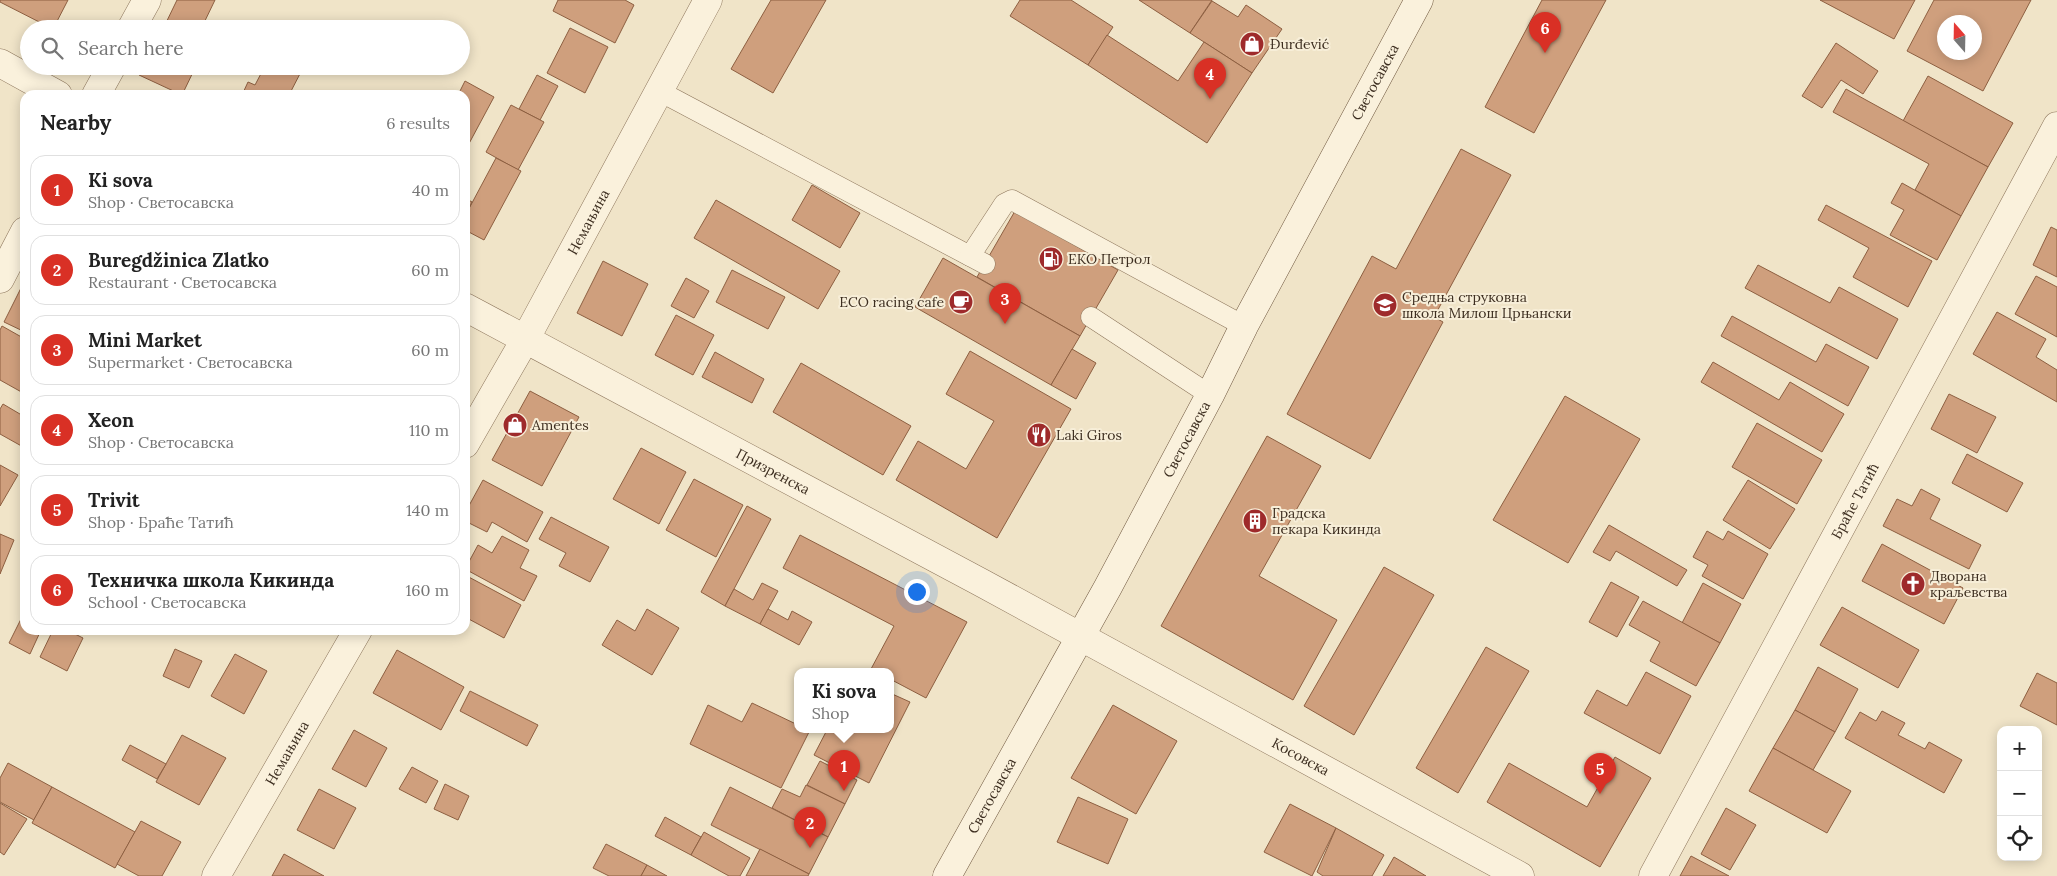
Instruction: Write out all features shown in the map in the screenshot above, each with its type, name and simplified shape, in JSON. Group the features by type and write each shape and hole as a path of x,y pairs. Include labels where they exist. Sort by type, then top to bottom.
{"street":[{"path":"137,20 147,0"},
{"name":"Немањина","path":"470,435 526,338 708,0"},
{"name":"Светосавска","path":"947,876 1080,638 1210,395 1244,326 1419,0"},
{"path":"0,63 20,74"},
{"path":"22,75 49,90"},
{"path":"99,90 107,75"},
{"name":"Браће Татић","path":"1653,876 2057,126"},
{"path":"0,279 20,241"},
{"name":"Призренска","path":"470,310 1080,638"},
{"name":"Немањина","path":"216,876 355,635"},
{"name":"Косовска","path":"1080,638 1520,876"}],"lane":[{"path":"659,92 977,260 1004,204 1012,200 1244,326"},
{"path":"1091,317 1210,395"}],"building":[{"path":"0,0 68,0 58,20 35,20 0,2"},
{"path":"177,0 215,0 205,20 167,20"},
{"path":"558,0 625,0 634,5 615,43 553,11"},
{"path":"771,0 826,0 773,93 731,69"},
{"path":"1020,0 1071,0 1113,27 1088,65 1010,16"},
{"path":"1139,0 1212,0 1190,33"},
{"path":"1542,0 1606,0 1534,133 1485,107"},
{"path":"1820,0 1915,0 1894,39"},
{"path":"1934,0 2031,0 1983,91 1907,51"},
{"path":"1212,1 1238,17 1246,5 1282,29 1252,73 1190,33"},
{"path":"570,28 608,47 585,93 547,73"},
{"path":"1107,35 1178,81 1204,42 1252,73 1207,143 1088,65"},
{"path":"1836,43 1878,71 1863,94 1841,80 1822,108 1802,96"},
{"path":"139,75 192,75 184,90 171,90"},
{"path":"260,75 299,75 292,90 244,90 248,82 255,85"},
{"path":"537,75 558,86 540,120 519,109"},
{"path":"1928,76 2013,123 1988,167 1903,121"},
{"path":"465,81 494,97 470,142 470,90 460,90"},
{"path":"1846,89 1988,167 1961,216 1915,190 1929,164 1833,112"},
{"path":"511,105 544,122 518,170 486,152"},
{"path":"1461,149 1511,175 1434,317 1443,322 1370,459 1287,414 1372,256 1396,269"},
{"path":"496,158 521,171 484,240 470,233 470,207"},
{"path":"1902,183 1961,216 1937,260 1890,235 1904,210 1891,203"},
{"path":"812,185 860,213 840,248 792,220"},
{"path":"716,200 840,271 818,309 694,238"},
{"path":"1826,205 1932,261 1908,307 1853,277 1869,248 1818,220"},
{"path":"1015,211 1118,270 1080,336 977,277"},
{"path":"2051,227 2057,230 2057,277 2033,265"},
{"path":"943,258 1080,336 1051,385 915,307"},
{"path":"603,261 648,284 622,336 577,313"},
{"path":"1758,265 1830,303 1839,287 1898,319 1877,359 1745,288"},
{"path":"732,270 785,297 768,329 716,302"},
{"path":"2036,276 2057,287 2057,337 2015,314"},
{"path":"686,278 709,291 694,318 671,306"},
{"path":"20,290 20,330 4,322"},
{"path":"1997,312 2046,339 2036,357 2057,370 2057,402 1973,354"},
{"path":"676,315 714,335 693,375 655,355"},
{"path":"1732,316 1816,362 1826,344 1869,367 1848,406 1721,336"},
{"path":"2,326 20,336 20,391 0,380 0,330"},
{"path":"1072,349 1096,363 1076,399 1051,385"},
{"path":"970,351 1071,409 997,538 896,480 918,441 966,469 994,421 946,394"},
{"path":"715,352 764,379 752,403 702,377"},
{"path":"1713,362 1779,400 1790,382 1844,414 1822,452 1701,382"},
{"path":"801,363 911,426 883,475 773,412"},
{"path":"530,391 579,417 542,486 492,460"},
{"path":"1949,394 1996,417 1977,453 1931,429"},
{"path":"1565,396 1640,439 1568,563 1493,520"},
{"path":"3,404 20,414 20,445 0,434 0,409"},
{"path":"1757,423 1822,460 1797,504 1732,467"},
{"name":"Градска пекара Кикинда","path":"1267,436 1321,466 1259,576 1337,620 1293,700 1161,626"},
{"path":"641,448 686,472 659,524 613,499"},
{"path":"1967,454 2023,483 2007,512 1952,483"},
{"path":"0,465 18,475 0,506"},
{"path":"694,479 743,505 716,557 666,530"},
{"path":"483,480 543,512 527,542 492,522 487,532 470,524 470,504"},
{"path":"1748,480 1795,509 1770,549 1723,520"},
{"path":"1921,489 1940,499 1930,519 1981,545 1969,569 1883,526 1897,499 1912,506"},
{"path":"747,506 771,519 725,606 701,592"},
{"path":"551,517 609,547 590,582 559,566 566,553 539,539"},
{"path":"1609,525 1687,570 1677,586 1616,551 1610,561 1593,552"},
{"path":"1707,531 1723,540 1728,531 1768,554 1743,599 1702,576 1708,565 1693,557"},
{"path":"0,534 14,540 0,574"},
{"path":"800,535 967,622 926,698 894,681 894,668 872,668 894,626 783,568"},
{"path":"502,536 529,550 520,568 537,576 524,601 470,572 470,560 478,545 492,553"},
{"name":"Дворана краљевства","path":"1882,544 1963,588 1944,624 1862,581"},
{"path":"1384,567 1434,595 1354,735 1304,706"},
{"path":"470,578 521,605 504,638 470,620"},
{"path":"1611,582 1639,597 1617,637 1589,622"},
{"path":"762,583 778,591 760,624 725,606 734,589 753,600"},
{"path":"1703,583 1741,604 1720,643 1682,623"},
{"path":"1643,601 1720,643 1696,686 1650,661 1660,642 1629,625"},
{"path":"1842,607 1919,650 1898,688 1820,645"},
{"path":"647,609 679,628 652,675 602,645 617,620 635,631"},
{"path":"768,609 788,620 792,611 812,622 799,645 760,624"},
{"path":"20,621 20,635 39,635 30,654 9,643"},
{"path":"51,635 77,635 83,638 67,671 40,657"},
{"path":"1486,647 1529,671 1458,793 1416,768"},
{"path":"175,649 202,661 189,688 163,676"},
{"path":"397,650 464,687 441,730 373,693"},
{"path":"235,654 267,671 244,714 211,696"},
{"path":"1818,667 1858,689 1835,732 1795,710"},
{"path":"1646,672 1691,696 1660,754 1584,713 1597,690 1627,706"},
{"path":"2037,673 2057,683 2057,725 2020,706"},
{"path":"470,691 538,725 527,746 460,711"},
{"path":"894,695 910,702 869,783 814,755 825,733 894,733"},
{"path":"752,703 794,723 794,733 808,733 781,788 690,744 708,705 742,722"},
{"path":"1113,705 1177,741 1136,814 1071,778"},
{"path":"1795,710 1835,732 1813,770 1773,748"},
{"path":"1882,711 1905,723 1898,735 1925,749 1929,742 1962,760 1944,793 1845,738 1860,712 1876,721"},
{"path":"354,730 387,748 366,787 332,769"},
{"path":"182,735 226,758 199,805 156,782"},
{"path":"130,745 166,764 157,779 122,760"},
{"path":"1773,748 1851,791 1827,833 1749,791"},
{"path":"1615,757 1651,778 1600,867 1487,802 1509,763 1587,807"},
{"path":"820,761 857,780 845,804 807,785"},
{"path":"8,763 52,787 34,820 0,802 0,778"},
{"path":"412,767 438,781 426,803 399,789"},
{"path":"445,784 469,796 458,820 434,809"},
{"path":"806,785 845,804 828,837 772,808 782,789 800,797"},
{"path":"52,787 135,832 115,868 32,823"},
{"path":"730,787 828,837 809,874 711,825"},
{"path":"319,789 356,808 334,849 297,830"},
{"path":"1078,797 1128,819 1108,864 1057,842"},
{"path":"0,803 27,819 4,855 0,852"},
{"path":"1290,804 1336,828 1312,876 1264,852"},
{"path":"1726,808 1756,825 1730,870 1701,854"},
{"path":"665,817 701,837 691,855 655,836"},
{"path":"141,821 181,842 162,876 139,876 117,864"},
{"path":"1336,828 1384,855 1372,876 1323,876 1317,872"},
{"path":"704,832 750,858 740,876 729,876 691,855"},
{"path":"606,844 647,865 641,876 609,876 593,868"},
{"path":"760,849 809,874 808,876 746,876"},
{"path":"284,854 324,876 272,876"},
{"path":"1691,856 1729,876 1680,876"},
{"path":"1394,857 1426,876 1383,876"},
{"path":"647,865 667,876 641,876"}],"place":[{"name":"Đurđević","path":"1252,44"},
{"name":"Техничка школа Кикинда","path":"1545,53"},
{"name":"Xeon","path":"1210,99"},
{"name":"ЕКО Петрол","path":"1051,259"},
{"name":"ECO racing cafe","path":"961,302"},
{"name":"Средња струковна школа Милош Црњански","path":"1385,305"},
{"name":"Mini Market","path":"1005,324"},
{"name":"Amentes","path":"515,425"},
{"name":"Laki Giros","path":"1039,435"},
{"name":"Градска пекара Кикинда","path":"1255,521"},
{"name":"Дворана краљевства","path":"1913,584"},
{"name":"Ki sova","path":"844,791"},
{"name":"Trivit","path":"1600,794"},
{"name":"Buregdžinica Zlatko","path":"810,848"}]}
